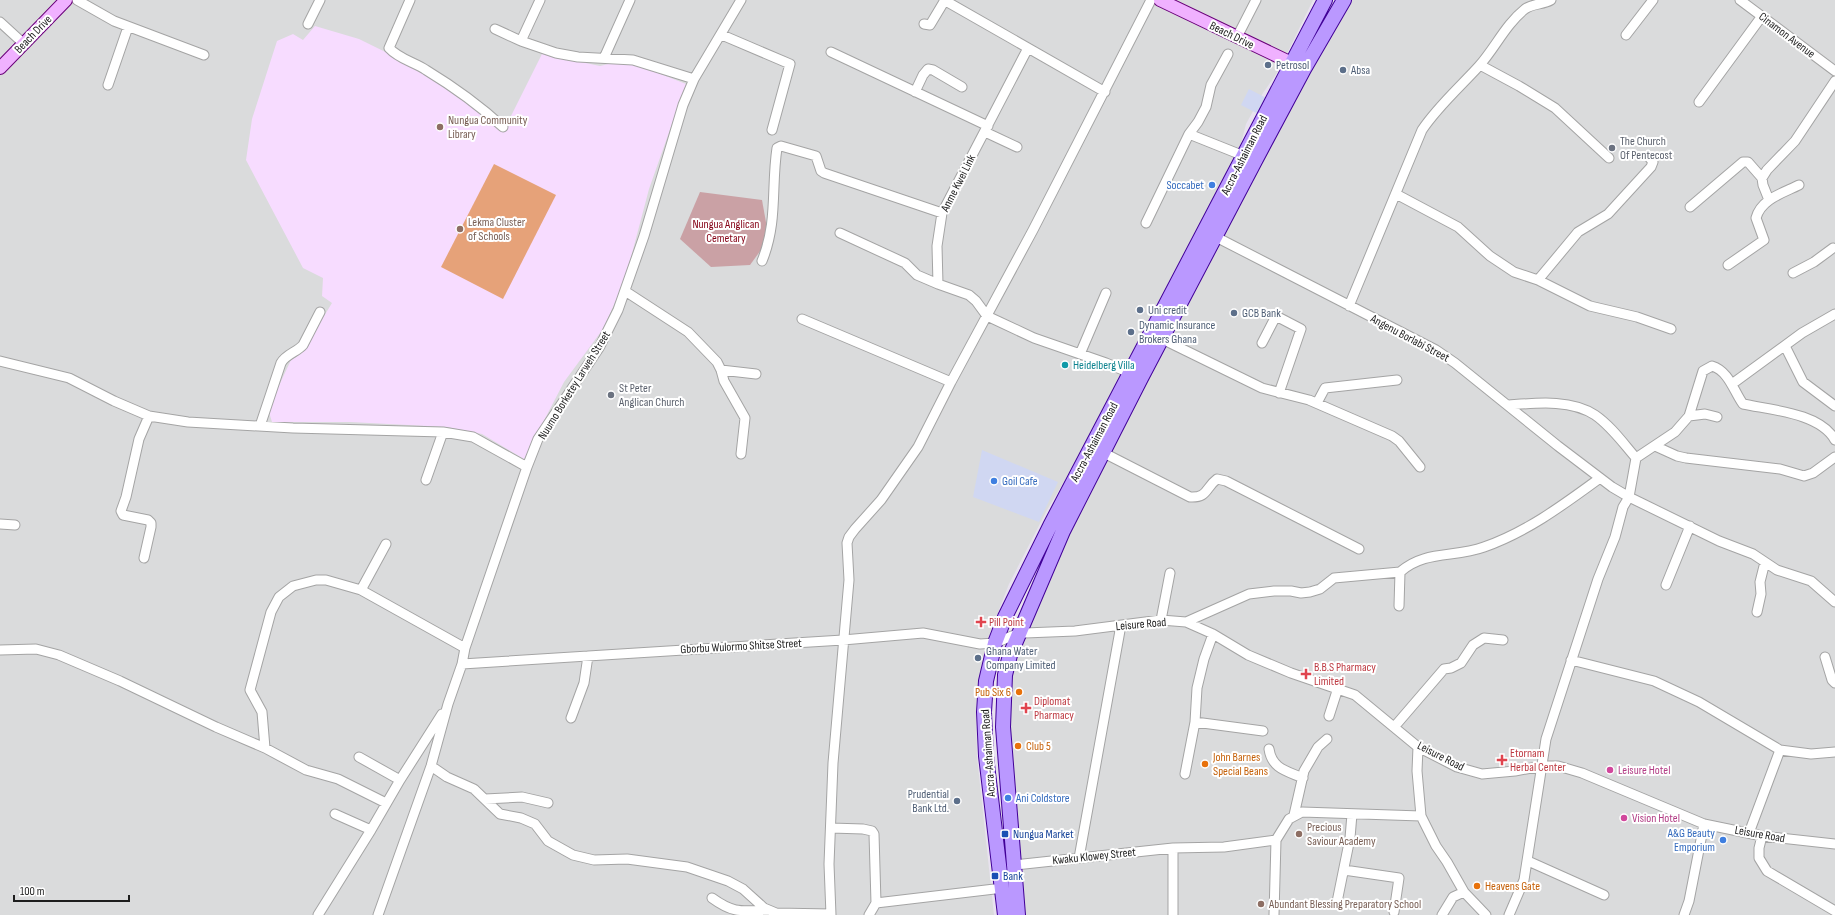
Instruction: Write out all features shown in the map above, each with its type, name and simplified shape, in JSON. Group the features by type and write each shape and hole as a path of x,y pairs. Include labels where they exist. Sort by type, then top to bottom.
{"main road":[{"name":"Accra-Ashaiman Road","path":"1005,915 1003,888 986,756 984,712 986,681 995,643 1005,617 1050,526 1325,0"},
{"name":"Accra-Ashaiman Road","path":"1018,915 1003,726 1005,675 1017,634 1063,531 1162,339 1304,69 1344,0"}],"street":[{"name":"Beach Drive","path":"0,68 66,0"},
{"path":"77,0 114,21 204,55"},
{"path":"308,24 320,0"},
{"path":"410,0 389,48 393,53 426,70 469,98 503,127"},
{"path":"521,41 540,0"},
{"path":"604,58 630,0"},
{"name":"Nuumo Borketey Larweh Street","path":"448,704 462,664 465,648 527,467 544,429 599,348 618,310 646,230 683,105 694,79 722,35 741,0"},
{"path":"924,24 930,24 934,21 944,0 1105,92"},
{"path":"431,766 447,777 474,789 500,814 521,818 535,824 548,841 573,855 594,860 627,859 686,867 728,881 743,889 768,910 776,913 831,914 829,864 833,763 849,580 847,543 849,537 900,475 918,447 1105,92 1151,0"},
{"name":"Beach Drive","path":"1160,0 1304,69"},
{"path":"1236,37 1256,0"},
{"path":"1349,306 1422,130 1434,112 1480,65 1505,30 1525,9 1529,6 1551,0"},
{"path":"1626,35 1653,0"},
{"name":"Cinamon Avenue","path":"1740,0 1835,71"},
{"path":"1699,102 1762,16"},
{"path":"0,22 24,44"},
{"path":"108,85 128,27"},
{"path":"495,29 521,41 556,53 578,57 632,60 694,79"},
{"path":"722,35 790,64 772,130"},
{"name":"Anme Kwei Link","path":"938,284 937,246 942,213 1028,48"},
{"path":"831,52 915,92 1017,147"},
{"path":"1146,224 1189,134 1198,122 1206,106 1211,85 1228,54"},
{"path":"1480,65 1555,108 1609,158"},
{"path":"915,92 923,75 928,69 933,70 962,87"},
{"path":"1762,178 1767,170 1795,141 1835,81"},
{"path":"1189,134 1244,156"},
{"path":"762,261 768,247 773,220 775,165 777,148 781,146 816,156 821,171 824,173 942,213"},
{"path":"1538,280 1578,232 1608,214 1651,167 1653,162 1649,157"},
{"path":"1690,207 1743,162 1748,162 1762,178 1769,200"},
{"path":"1728,264 1764,240 1756,218 1762,207 1769,200 1799,185"},
{"path":"1396,194 1458,227 1490,256 1514,272 1538,280 1590,306 1637,317 1671,329"},
{"path":"840,233 904,263 917,276 969,294 987,316 1034,338 1130,373"},
{"name":"Angenu Borlabi Street","path":"1216,237 1436,350 1509,405 1600,478 1629,497 1718,541 1753,554 1777,570 1811,581 1835,602"},
{"path":"1793,273 1814,262 1834,248"},
{"path":"625,291 688,332 717,362 722,370 724,381 745,418 741,454"},
{"path":"1080,354 1106,293"},
{"path":"260,426 281,363 287,356 300,349 320,312"},
{"path":"1732,384 1802,333 1835,314"},
{"path":"1262,343 1276,316 1302,329 1279,393"},
{"path":"802,319 951,382"},
{"path":"1162,339 1262,388 1279,393 1290,394 1317,403 1392,436 1399,441 1420,468"},
{"path":"1785,346 1803,382 1835,406"},
{"path":"0,361 69,378 114,401 150,416 188,422 260,426 443,432 473,437 527,467"},
{"path":"1509,915 1524,880 1528,862 1546,739 1598,579 1615,537 1623,507 1629,497 1636,458 1675,432 1689,416 1703,371 1712,366 1718,368 1732,384 1744,404 1796,415 1832,431 1835,440"},
{"path":"722,370 756,374"},
{"path":"1317,403 1325,388 1397,380"},
{"path":"1509,405 1531,403 1577,406 1594,415 1608,426 1636,458"},
{"path":"1689,416 1705,414 1717,417"},
{"path":"144,558 151,523 148,520 123,515 121,511 126,497 139,439 150,416"},
{"path":"426,480 443,432"},
{"path":"1655,446 1677,456 1686,458 1780,469 1804,476 1813,473 1835,457"},
{"path":"1104,453 1190,497 1200,497 1205,494 1211,483 1217,479 1226,481 1359,549"},
{"path":"1186,622 1249,594 1274,591 1291,591 1301,593 1310,592 1320,589 1334,578 1400,572 1410,563 1430,557 1483,548 1520,531 1554,511 1600,478"},
{"path":"0,524 16,525"},
{"path":"1666,585 1690,526"},
{"path":"361,590 386,544"},
{"path":"1757,612 1761,594 1760,582 1765,562"},
{"path":"1399,606 1400,572"},
{"path":"1161,620 1170,573"},
{"path":"265,748 262,712 250,690 271,612 279,597 293,586 316,580 326,580 361,590 465,648"},
{"name":"Leisure Road","path":"1017,634 1075,631 1161,620 1186,622 1214,634 1248,655 1291,673 1356,695 1395,726 1418,747 1457,767 1482,774 1515,771 1543,766 1558,766 1582,773 1704,824 1762,836 1835,844"},
{"path":"1079,858 1121,625"},
{"name":"Gborbu Wulormo Shitse Street","path":"462,664 843,640 923,633 980,644 995,643 1017,634"},
{"path":"1185,774 1195,722 1196,688 1204,659 1214,634"},
{"path":"1395,726 1444,669 1451,668 1461,663 1473,645 1484,638 1502,640"},
{"path":"0,650 36,649 60,655 106,674 265,748 306,770 344,781 386,803"},
{"path":"570,718 584,683 588,656"},
{"path":"1825,657 1832,680 1835,683"},
{"path":"1571,660 1654,681 1699,702 1780,750 1811,754 1835,752"},
{"path":"1329,716 1338,688"},
{"path":"378,915 431,766 448,704"},
{"path":"318,915 448,704"},
{"path":"1195,722 1263,731"},
{"path":"1294,816 1304,771 1308,763 1327,739"},
{"path":"1418,747 1417,771 1421,816 1436,846 1464,892 1486,915"},
{"path":"1269,749 1274,763 1281,768 1303,778"},
{"path":"1749,833 1780,750"},
{"path":"359,757 400,780"},
{"path":"485,799 522,797 548,803"},
{"path":"1274,915 1276,840 1289,820 1294,816 1302,812 1421,816"},
{"path":"335,814 371,830"},
{"path":"1337,902 1350,838 1352,814"},
{"path":"1684,915 1689,901 1704,824"},
{"path":"831,828 872,830 874,834 876,903 868,915"},
{"path":"1762,836 1759,848 1759,858 1767,870 1835,911"},
{"name":"Kwaku Klowey Street","path":"1014,865 1173,848 1224,847 1276,840"},
{"path":"1173,848 1173,915"},
{"path":"1528,862 1604,895"},
{"path":"1344,870 1399,878 1394,912"},
{"path":"876,903 1003,888"},
{"path":"1442,915 1453,897 1464,892"},
{"path":"712,898 722,906 740,912 768,910"}],"shaded area":[{"path":"0,0 1313,0 1279,70 1263,93 1246,124 1239,151 1091,436 1047,510 1009,584 991,630 983,658 976,707 977,757 994,915 0,915"},
{"path":"1346,0 1835,0 1835,915 1018,915 1001,698 1037,585"},
{"name":"Lekma Cluster of Schools","path":"315,26 359,39 428,73 490,115 508,122 542,54 600,66 625,60 686,84 649,189 625,280 603,329 564,382 524,459 482,434 447,427 350,422 272,422 268,409 291,360 301,354 332,303 322,296 323,278 303,268 246,160 252,119 277,41 293,34 303,40"},
{"path":"1249,89 1270,100 1262,116 1241,105"},
{"path":"494,164 556,195 503,299 441,267"},
{"path":"982,450 1058,482 1039,522 973,497"}],"green space":[{"name":"Nungua Anglican Cemetary","path":"700,192 762,200 769,239 750,265 711,267 680,239"}],"place":[{"name":"Petrosol","path":"1268,65"},
{"name":"Absa","path":"1343,70"},
{"name":"Nungua Community Library","path":"440,127"},
{"name":"The Church Of Pentecost","path":"1612,148"},
{"name":"Soccabet","path":"1212,185"},
{"name":"Lekma Cluster of Schools","path":"460,229"},
{"name":"Uni credit","path":"1140,310"},
{"name":"GCB Bank","path":"1234,313"},
{"name":"Dynamic Insurance Brokers Ghana","path":"1131,332"},
{"name":"Heidelberg Villa","path":"1065,365"},
{"name":"St Peter Anglican Church","path":"611,395"},
{"name":"Goil Cafe","path":"994,481"},
{"name":"Pill Point","path":"981,622"},
{"name":"Ghana Water Company Limited","path":"978,658"},
{"name":"B.B.S Pharmacy Limited","path":"1306,674"},
{"name":"Pub Six 6","path":"1019,692"},
{"name":"Diplomat Pharmacy","path":"1026,708"},
{"name":"Club 5","path":"1018,746"},
{"name":"Etornam Herbal Center","path":"1502,760"},
{"name":"John Barnes Special Beans","path":"1205,764"},
{"name":"Leisure Hotel","path":"1610,770"},
{"name":"Ani Coldstore","path":"1008,798"},
{"name":"Prudential Bank Ltd.","path":"957,801"},
{"name":"Vision Hotel","path":"1624,818"},
{"name":"Nungua Market","path":"1005,834"},
{"name":"Precious Saviour Academy","path":"1299,834"},
{"name":"A&G Beauty Emporium","path":"1723,840"},
{"name":"Bank","path":"995,876"},
{"name":"Heavens Gate","path":"1477,886"},
{"name":"Abundant Blessing Preparatory School","path":"1261,904"}]}
